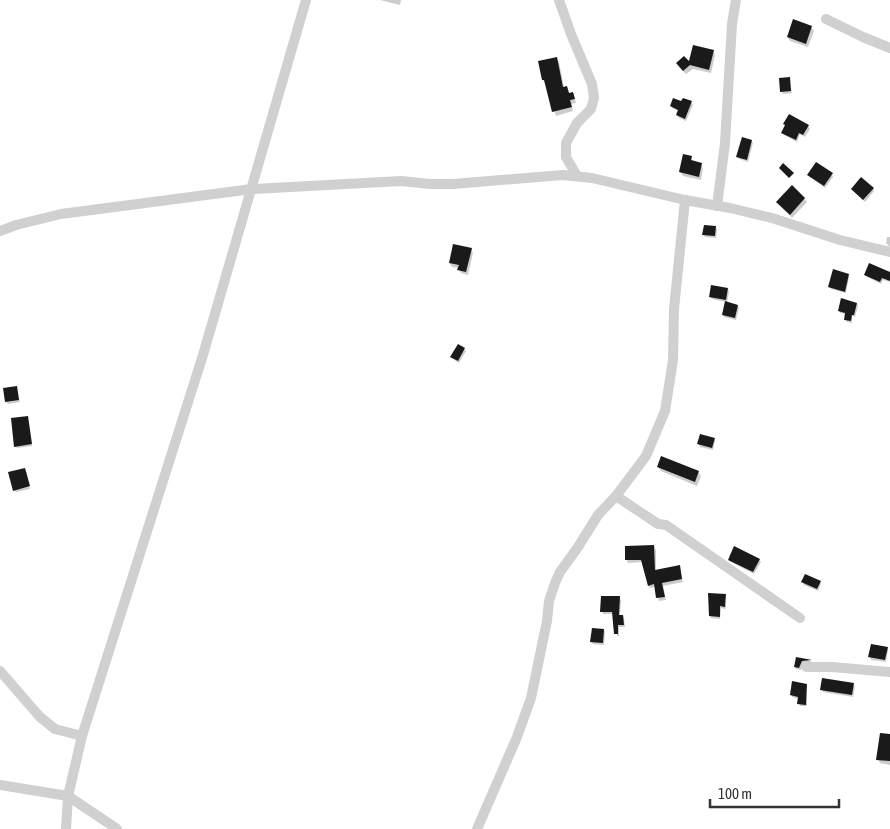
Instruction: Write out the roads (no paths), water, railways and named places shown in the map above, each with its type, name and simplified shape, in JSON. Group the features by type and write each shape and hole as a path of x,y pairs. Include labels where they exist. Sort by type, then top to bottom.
{"street":[{"path":"66,829 68,796 82,736 203,355 306,0"},
{"path":"559,0 592,84 594,98 591,109 577,123 566,143 566,157 576,176"},
{"path":"716,206 726,143 732,24 736,0"},
{"path":"826,19 890,48"},
{"path":"0,231 16,224 61,214 252,189 401,181 453,184 563,175 576,176 772,218 840,240 890,252"},
{"path":"477,829 518,737 531,698 547,621 549,601 555,583 560,572 598,515 616,496 646,456 665,411 673,360 674,309 685,200"},
{"path":"616,496 658,524 666,525 800,618"},
{"path":"806,667 832,667 890,672"},
{"path":"0,671 40,717 56,728 82,736"},
{"path":"0,785 68,796 117,829"}]}
